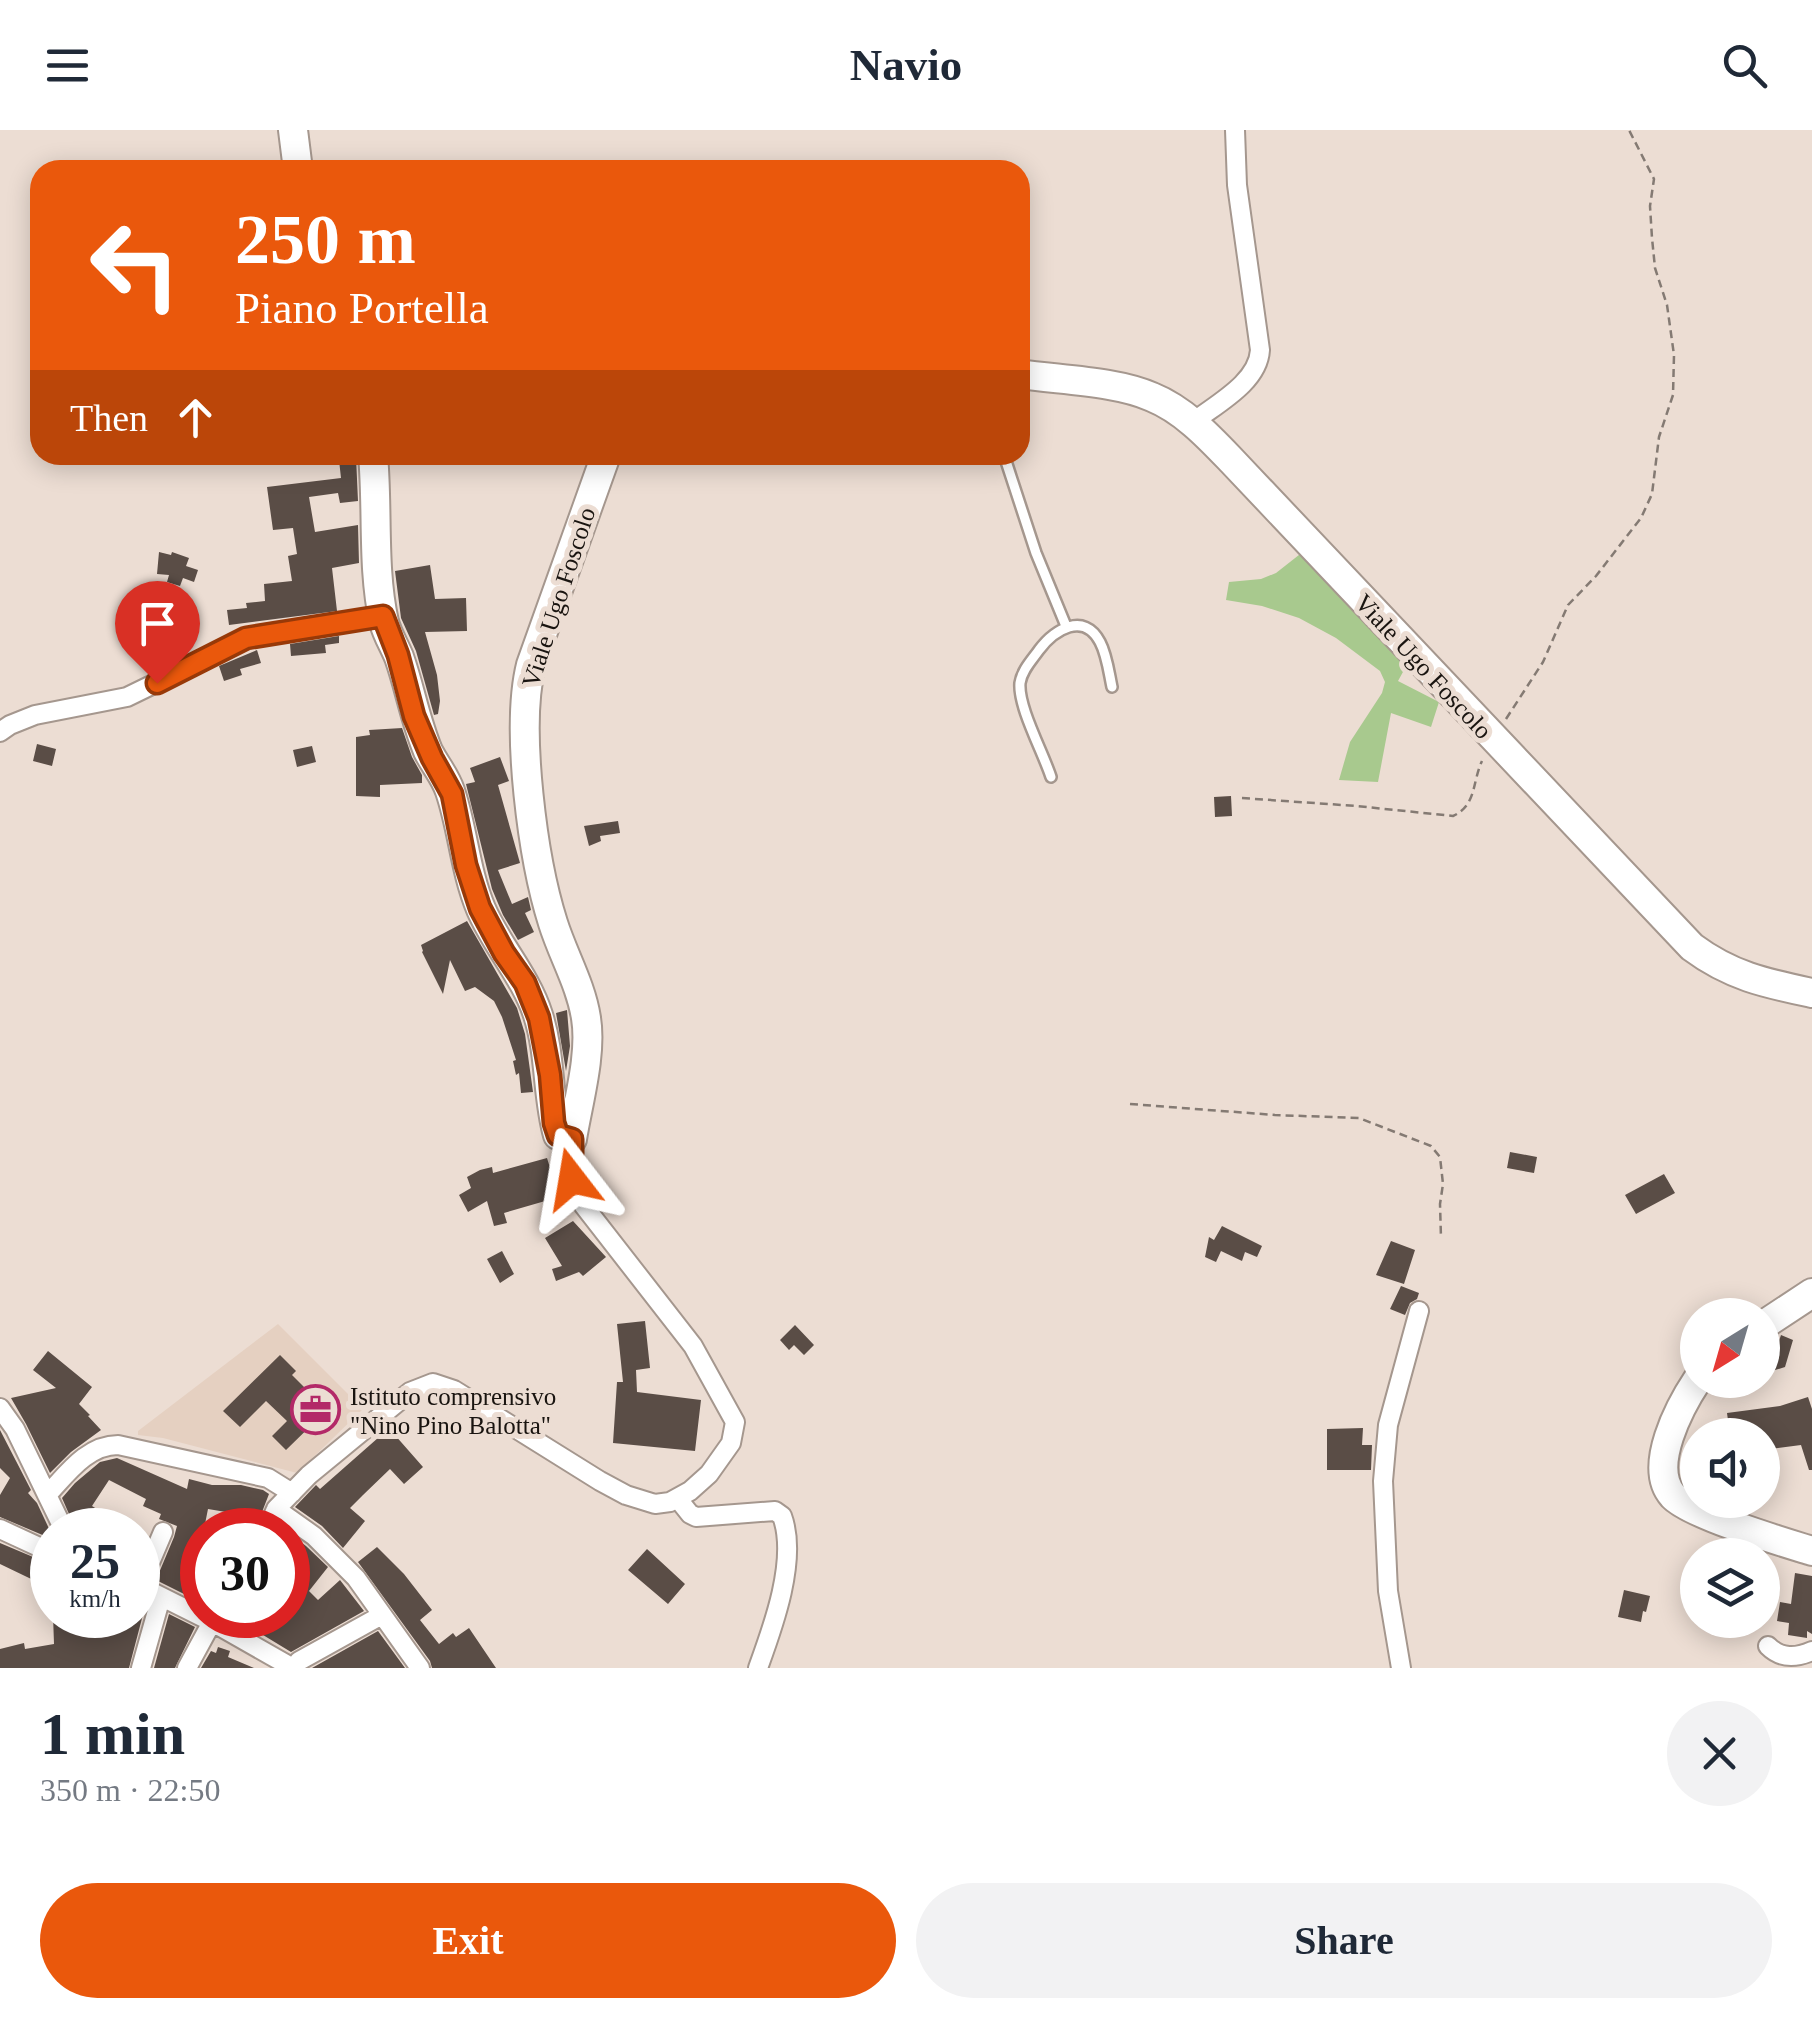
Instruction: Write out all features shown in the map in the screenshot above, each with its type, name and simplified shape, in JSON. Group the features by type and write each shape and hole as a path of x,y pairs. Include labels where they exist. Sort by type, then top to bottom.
{"street":[{"path":"293,130 297,160"},
{"path":"1192,423 1246,381 1259,361 1237,185 1236,130"},
{"name":"Viale Ugo Foscolo","path":"1030,376 1140,392 1164,402 1192,423 1692,947 1741,976 1812,992"},
{"path":"374,465 383,616 414,716 452,794 466,865 480,908 525,983 539,1018 558,1135 572,1139"},
{"name":"Viale Ugo Foscolo","path":"602,465 531,665 525,728 530,802 540,871 554,926 587,1022 572,1139 572,1179 584,1206 693,1346 734,1422 731,1443 724,1454 709,1474 678,1499"},
{"path":"0,732 36,715 127,698 246,638 383,616"},
{"path":"1780,1314 1812,1293"},
{"path":"1400,1668 1388,1591 1383,1481 1388,1425 1419,1311"},
{"path":"278,1508 309,1475 410,1392 433,1383 454,1390 626,1495 654,1504 678,1499 696,1516 775,1511 782,1516 786,1534 784,1581 758,1668"},
{"path":"1685,1398 1664,1456 1666,1485 1673,1495 1695,1511 1812,1551"},
{"path":"0,1408 15,1429 53,1508"},
{"path":"47,1495 76,1464 105,1445 268,1478 292,1494"},
{"path":"0,1528 30,1543"},
{"path":"160,1536 162,1532"},
{"path":"310,1533 356,1578 420,1668"},
{"path":"160,1596 180,1604"},
{"path":"246,1638 294,1668 299,1661 382,1615"},
{"path":"141,1668 149,1638"},
{"path":"187,1668 203,1638"},
{"path":"1768,1646 1782,1656 1812,1651"}],"lane":[{"path":"1007,465 1066,626"},
{"path":"1051,778 1023,708 1020,683 1024,670 1050,636 1066,626 1086,628 1101,643 1112,687"}],"path":[{"path":"1242,798 1454,816 1464,811 1471,802 1487,750 1543,662 1568,605 1641,518 1652,494 1659,437 1673,395 1674,355 1652,238 1650,206 1654,179 1629,130"},
{"path":"1130,1104 1359,1118 1431,1146 1440,1157 1443,1184 1440,1238"}],"shaded area":[{"path":"278,1324 363,1409 297,1473 138,1435 138,1431"}],"green space":[{"path":"1304,551 1409,661 1398,681 1439,702 1431,727 1391,713 1378,782 1339,780 1350,742 1382,693 1385,682 1380,671 1336,638 1299,618 1226,600 1229,582 1261,579 1276,573"}],"building":[{"path":"340,465 356,465 358,501 340,503 338,493 309,497 315,532 358,525 359,563 332,568 337,611 229,625 227,610 265,601 264,584 292,581 288,556 297,554 293,528 273,530 267,487 341,478"},
{"path":"159,552 189,558 186,566 198,570 194,582 183,578 180,586 167,582 169,575 157,574"},
{"path":"430,565 435,599 466,598 467,631 425,632 440,701 438,714 434,715 416,651 401,618 395,571"},
{"path":"186,606 196,609 186,650 173,648 176,639 170,638 173,626 179,627"},
{"path":"339,636 339,643 325,645 326,653 291,656 290,644"},
{"path":"257,650 261,663 240,669 242,675 224,681 219,666"},
{"path":"402,728 422,783 380,785 380,797 356,796 356,737 370,735 369,730"},
{"path":"37,744 56,749 52,766 33,761"},
{"path":"312,746 316,762 297,767 293,750"},
{"path":"500,757 509,781 498,785 520,863 498,870 512,904 528,897 531,910 525,913 534,932 518,940 492,889 466,784 475,782 470,768"},
{"path":"1231,796 1232,816 1215,817 1214,797"},
{"path":"618,821 620,833 600,836 601,841 589,846 584,826"},
{"path":"467,921 517,1008 533,1092 521,1093 513,1061 516,1060 494,1001 475,987 465,991 450,960 443,994 422,952 421,945"},
{"path":"567,1010 570,1046 566,1071 556,1013"},
{"path":"1510,1152 1537,1157 1534,1173 1507,1168"},
{"path":"547,1158 559,1197 504,1213 507,1223 494,1226 487,1201 468,1212 459,1195 471,1188 467,1177 492,1167 493,1173"},
{"path":"1664,1174 1675,1193 1636,1214 1625,1195"},
{"path":"573,1221 606,1257 583,1276 579,1272 556,1281 552,1269 562,1266 545,1238"},
{"path":"1222,1226 1262,1246 1257,1257 1245,1252 1242,1261 1221,1251 1216,1262 1205,1257 1209,1237 1214,1240"},
{"path":"1391,1241 1415,1250 1404,1284 1376,1275"},
{"path":"502,1251 514,1274 500,1283 487,1259"},
{"path":"1401,1286 1419,1293 1405,1315 1390,1309"},
{"path":"645,1321 650,1368 636,1370 637,1392 701,1400 695,1451 613,1443 617,1382 623,1382 617,1324"},
{"path":"795,1325 814,1345 804,1355 794,1345 789,1350 780,1340"},
{"path":"1781,1335 1793,1340 1785,1367 1780,1369"},
{"path":"48,1351 92,1387 79,1404 101,1430 50,1473 11,1398 56,1388 33,1370"},
{"path":"280,1355 296,1371 292,1375 330,1407 286,1450 272,1436 287,1421 266,1401 240,1427 223,1411"},
{"path":"1808,1397 1812,1409 1812,1470 1801,1445 1780,1448 1780,1418 1728,1418 1727,1413 1780,1406"},
{"path":"1363,1428 1362,1445 1372,1445 1371,1470 1327,1470 1327,1429"},
{"path":"0,1430 31,1490 28,1493 39,1508 30,1508 30,1530 0,1517 0,1495 10,1478 0,1468"},
{"path":"387,1430 423,1467 404,1484 390,1469 350,1508 365,1521 343,1548 310,1518 310,1508 295,1507 316,1485 320,1489"},
{"path":"117,1458 187,1489 189,1479 212,1485 241,1485 269,1494 264,1508 180,1508 180,1592 160,1582 160,1570 177,1526 160,1519 160,1508 143,1506 146,1499 109,1480 92,1506 95,1508 66,1508 62,1498 100,1462"},
{"path":"0,1543 30,1556 30,1578 0,1564"},
{"path":"377,1547 432,1610 420,1620 439,1644 453,1633 456,1637 469,1628 496,1668 432,1668 358,1562"},
{"path":"647,1549 685,1584 668,1604 628,1570"},
{"path":"310,1550 328,1567 310,1590"},
{"path":"1795,1573 1812,1576 1812,1634 1807,1631 1807,1638 1788,1635 1789,1623 1780,1622 1780,1602 1791,1604"},
{"path":"340,1580 364,1611 291,1652 268,1638 310,1638 310,1592 318,1600"},
{"path":"1624,1590 1650,1596 1641,1622 1618,1617"},
{"path":"169,1614 180,1620 180,1638 190,1638 175,1668 154,1668"},
{"path":"378,1631 405,1668 312,1668"},
{"path":"54,1638 137,1638 129,1668 0,1668 0,1649 24,1643 25,1649 54,1644"},
{"path":"218,1647 230,1651 228,1657 254,1668 201,1668"}],"place":[{"name":"Istituto comprensivo \"Nino Pino Balotta\"","path":"315,1410"}],"route":[{"path":"157,683 246,638 383,616 408,685 414,716 452,794 466,865 480,908 525,983 539,1018 554,1123 558,1135 572,1139 572,1179"}]}
